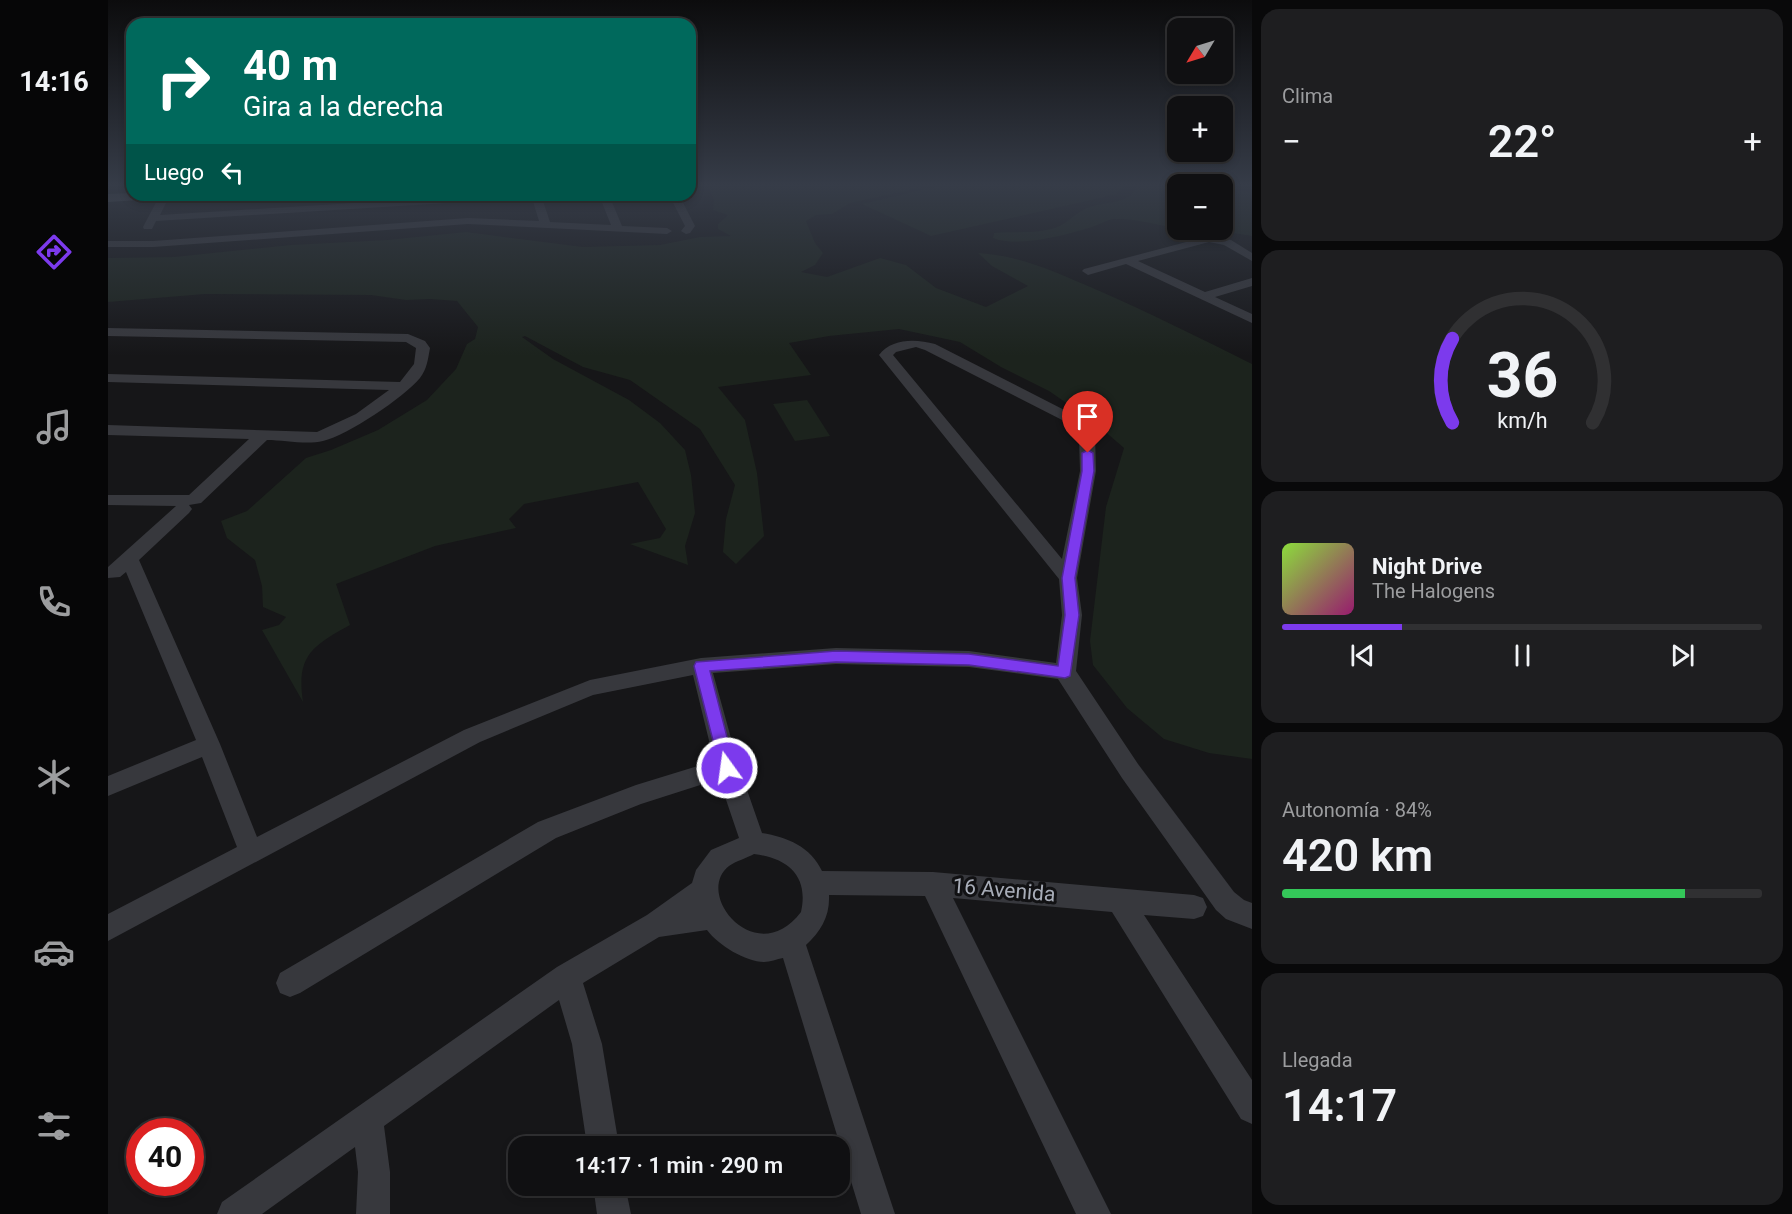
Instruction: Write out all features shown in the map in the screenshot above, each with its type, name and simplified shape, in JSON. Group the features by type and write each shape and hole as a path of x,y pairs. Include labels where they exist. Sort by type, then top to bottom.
{"street":[{"path":"108,244 156,243"},
{"path":"1088,271 1196,243"},
{"path":"1228,243 1252,258"},
{"path":"1128,261 1252,319"},
{"path":"1203,297 1252,282"},
{"path":"108,332 408,338 420,344 423,355 415,375 404,386 361,417 320,437 108,430"},
{"path":"1068,578 886,355 891,349 916,343 930,347 1073,420 1087,435 1088,471 1068,578 1072,615 1065,672 1130,771 1224,901 1243,913"},
{"path":"108,378 404,386"},
{"path":"108,500 192,501 198,498 262,436"},
{"path":"111,573 133,566 183,509"},
{"path":"133,566 209,744 251,852"},
{"path":"108,928 462,741 590,688 701,666 847,657 969,659 1065,672"},
{"path":"701,666 727,768 753,843"},
{"path":"108,786 209,744"},
{"path":"290,983 547,830 658,786 727,768"},
{"path":"753,843 772,845 791,853 805,866 814,883 817,900 814,916 805,930 791,941 774,947 756,947 738,941 723,931 712,917 706,903 705,889 709,872 720,857 735,847 753,843"},
{"name":"16 Avenida","path":"814,883 933,884 1194,907"},
{"path":"933,884 1094,1214"},
{"path":"234,1214 567,977 656,924 705,889"},
{"path":"1119,899 1252,1108"},
{"path":"656,924 712,917"},
{"path":"791,941 878,1214"},
{"path":"567,977 587,1044 601,1136"},
{"path":"367,1119 374,1172 373,1214"},
{"path":"611,1196 614,1214"}],"shaded area":[{"path":"336,243 549,243 583,247 672,243 815,243 823,253 815,265 801,272 827,277 880,258 906,265 936,288 986,307 1028,286 992,266 978,253 1010,258 1038,266 1095,289 1252,364 1252,759 1209,753 1164,739 1127,708 1093,665 1090,641 1106,507 1124,448 1094,422 1049,391 1001,367 960,342 899,329 829,336 789,343 811,375 718,387 745,420 757,473 764,536 736,564 723,552 726,519 735,485 700,429 630,380 583,367 525,336 522,337 553,359 629,400 660,423 685,450 691,475 695,513 685,546 688,565 630,544 660,538 666,529 638,482 524,504 509,519 516,528 435,546 336,584 350,625 326,639 310,654 302,674 303,702 262,630 279,625 286,617 263,607 262,586 255,560 227,538 221,521 247,511 306,458 378,430 427,400 456,369 467,344 475,339 478,327 457,301 406,300 371,295 205,294 108,302 108,258 174,257"},
{"path":"807,400 830,436 795,441 773,404"}],"route":[{"path":"727,768 701,666 836,656 969,659 1065,672 1072,615 1068,578 1088,471 1088,453"}]}
